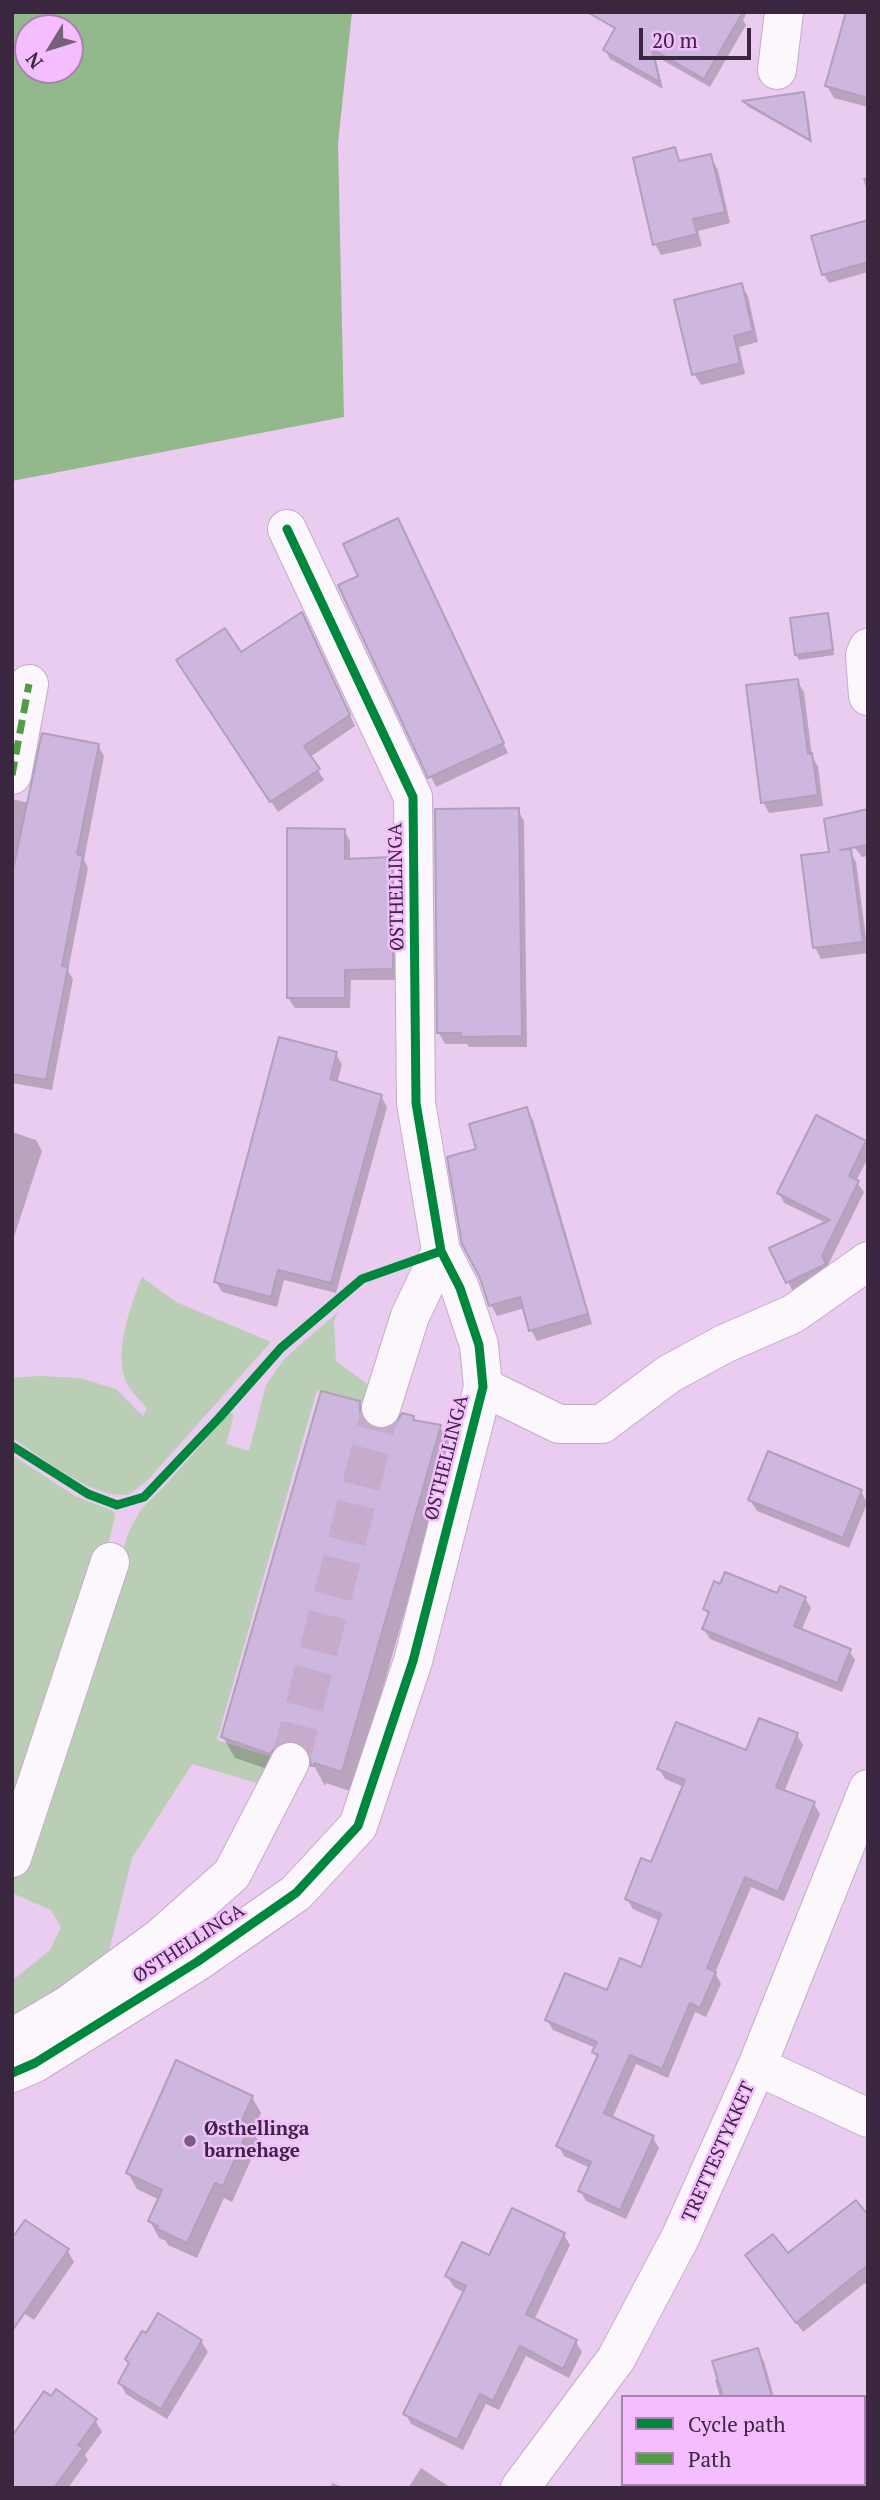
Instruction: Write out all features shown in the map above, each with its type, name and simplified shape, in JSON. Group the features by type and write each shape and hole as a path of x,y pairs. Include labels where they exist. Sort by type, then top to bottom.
{"street":[{"path":"777,70 784,12"},
{"name":"ØSTHELLINGA","path":"12,2073 35,2063 186,1969 296,1893 358,1826 413,1661 483,1387 480,1345 460,1288 441,1251 416,1103 413,797 287,529"},
{"path":"868,648 865,655 868,696"},
{"path":"12,775 29,684"},
{"path":"381,1408 410,1316 441,1251"},
{"path":"483,1387 559,1424 602,1424 669,1374 724,1344 793,1314 868,1261"},
{"path":"12,1858 110,1562"},
{"name":"ØSTHELLINGA","path":"12,2038 68,2005 162,1937 232,1874 290,1762"},
{"name":"TRETTESTYKKET","path":"520,2488 617,2359 681,2236 857,1847 868,1789"},
{"path":"757,2066 866,2111"}],"green space":[{"path":"12,12 352,12 338,143 344,417 12,481"},
{"path":"142,1277 176,1302 271,1342 146,1482 128,1494 114,1494 84,1484 12,1438 12,1378 80,1378 116,1389 143,1416 147,1408 129,1387 122,1362 124,1332"},
{"path":"338,1312 334,1322 336,1361 374,1389 366,1403 317,1390 217,1740 275,1758 264,1785 192,1764 132,1858 108,1955 12,2019 12,1981 50,1950 61,1927 51,1910 12,1893 12,1455 75,1496 113,1511 115,1516 105,1559 118,1565 129,1531 142,1508 229,1413 233,1413 233,1419 226,1444 249,1451 266,1385 285,1358"}],"building":[{"path":"587,12 743,12 704,79 652,49 660,82 603,50 615,28"},
{"path":"846,12 868,12 868,98 825,86"},
{"path":"804,92 810,140 742,101"},
{"path":"675,147 679,161 711,154 725,212 693,219 697,234 653,245 633,158"},
{"path":"868,220 868,262 822,275 811,236"},
{"path":"742,283 753,331 734,336 740,363 692,375 674,300"},
{"path":"398,518 504,743 428,778 338,585 358,576 343,544"},
{"path":"302,612 350,715 304,746 320,769 270,802 176,660 225,628 241,652"},
{"path":"828,613 833,650 795,655 790,618"},
{"path":"798,679 808,754 812,753 818,795 761,803 746,685"},
{"path":"42,733 99,744 77,854 83,856 62,966 68,967 46,1080 12,1074 12,874"},
{"path":"519,808 522,1036 461,1037 461,1033 437,1033 435,809"},
{"path":"868,809 868,845 840,850 851,849 863,942 813,948 801,855 829,852 824,819"},
{"path":"287,828 345,829 345,859 392,857 393,969 345,970 345,998 287,998"},
{"path":"279,1037 337,1052 330,1079 382,1095 331,1283 278,1270 271,1297 214,1282"},
{"path":"527,1107 588,1314 529,1331 520,1297 489,1306 480,1278 462,1244 447,1157 476,1149 469,1124"},
{"path":"816,1115 866,1141 849,1176 859,1181 822,1256 826,1264 786,1283 769,1248 830,1220 777,1193"},
{"path":"321,1391 360,1401 360,1413 365,1423 375,1429 395,1425 402,1413 414,1416 413,1420 441,1425 342,1772 314,1763 314,1766 311,1766 309,1751 299,1742 290,1740 279,1743 270,1754 221,1737"},
{"path":"768,1451 862,1490 843,1538 748,1500"},
{"path":"725,1572 777,1593 780,1586 806,1597 794,1626 851,1649 837,1683 702,1629 709,1612 703,1609 714,1581 720,1584"},
{"path":"759,1718 798,1733 776,1787 815,1802 778,1892 745,1877 707,1968 716,1972 700,2008 690,2003 662,2069 630,2055 604,2113 654,2136 620,2210 578,2191 591,2162 556,2146 598,2055 592,2052 597,2042 545,2020 565,1973 607,1990 620,1958 641,1967 661,1914 625,1899 641,1858 651,1862 685,1780 657,1769 676,1722 746,1750"},
{"path":"176,2060 253,2096 242,2120 251,2124 223,2186 215,2183 187,2243 157,2229 158,2226 148,2221 162,2190 126,2173"},
{"path":"856,2200 868,2215 868,2265 796,2323 745,2255 773,2234 788,2253"},
{"path":"512,2208 565,2233 526,2314 577,2340 563,2369 520,2346 493,2401 480,2394 457,2440 403,2414 466,2286 445,2276 462,2242 489,2255"},
{"path":"25,2220 69,2249 12,2331 12,2238"},
{"path":"158,2313 202,2340 161,2409 118,2383 129,2363 125,2359 142,2331 146,2333"},
{"path":"758,2348 771,2395 722,2395 712,2361"},
{"path":"56,2389 97,2419 78,2445 83,2448 54,2488 12,2488 12,2436 44,2391 51,2396"}],"tunnel":[{"path":"290,1762 381,1408"}],"marked path":[{"path":"12,775 29,684"}],"cycle path":[{"path":"12,2073 35,2063 197,1962 296,1893 358,1826 413,1661 483,1387 479,1345 460,1288 441,1251 416,1103 413,797 287,529"},
{"path":"12,1446 88,1494 117,1505 144,1497 281,1348 362,1279 441,1251"}],"place":[{"name":"Østhellinga barnehage","path":"190,2141"}]}
